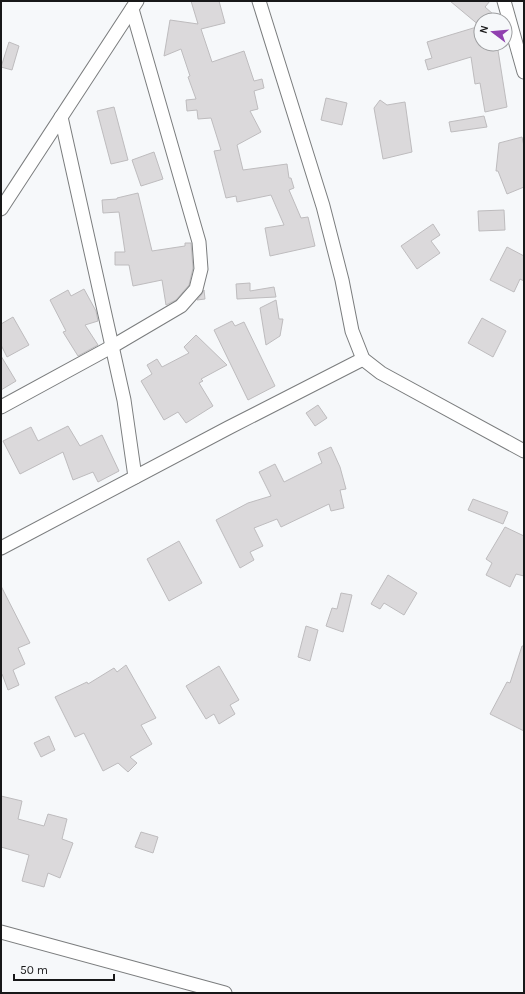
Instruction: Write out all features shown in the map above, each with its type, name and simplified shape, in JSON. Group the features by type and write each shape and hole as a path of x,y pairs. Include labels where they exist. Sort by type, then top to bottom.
{"street":[{"path":"259,1 323,206 342,280 352,331 363,359 381,373 524,450"},
{"path":"504,1 524,72"},
{"path":"1,209 134,5"},
{"path":"1,407 113,346 181,306 196,289 201,269 199,242 134,5"},
{"path":"61,117 90,253 113,346 124,400 135,477"},
{"path":"1,548 363,359"},
{"path":"1,932 225,993"}],"building":[{"path":"191,1 219,1 225,23 201,29 212,62 244,51 254,81 262,79 264,88 254,91 258,109 250,111 261,132 237,145 243,170 287,164 289,178 291,178 294,188 289,190 301,218 308,217 315,246 270,256 265,228 284,225 271,195 237,202 236,196 226,198 214,151 221,150 211,118 198,119 197,110 187,111 186,100 196,99 188,77 190,76 181,49 164,56 170,20 198,24"},
{"path":"450,1 490,1 485,7 491,12 473,12 473,20"},
{"path":"473,28 473,52 498,52 507,107 485,112 480,83 475,84 471,57 428,70 425,60 432,58 427,42"},
{"path":"9,42 19,46 12,70 1,67"},
{"path":"326,98 347,103 342,125 321,120"},
{"path":"380,100 387,105 405,102 412,152 383,159 374,108"},
{"path":"114,107 128,160 111,164 97,111"},
{"path":"484,116 487,127 451,132 449,122"},
{"path":"522,137 524,146 524,187 507,194 498,171 496,171 499,143"},
{"path":"154,152 163,179 141,186 132,160"},
{"path":"138,193 152,251 185,246 185,243 191,243 193,268 189,285 176,300 166,305 162,280 133,286 129,265 115,265 115,252 125,252 119,212 103,213 102,200 117,199"},
{"path":"504,210 505,230 479,231 478,211"},
{"path":"433,224 440,235 431,241 440,253 417,269 401,246"},
{"path":"507,247 524,256 524,281 520,279 514,292 490,280"},
{"path":"250,283 250,291 274,287 276,297 237,299 236,284"},
{"path":"84,289 96,311 98,321 85,325 98,345 78,356 63,332 66,331 50,300 68,290 71,296"},
{"path":"204,290 205,299 197,300 202,294"},
{"path":"276,300 279,319 283,319 280,336 266,345 260,308"},
{"path":"13,317 29,345 7,357 1,345 1,324"},
{"path":"482,318 506,331 493,357 468,343"},
{"path":"232,321 235,326 244,322 275,386 248,400 214,330"},
{"path":"196,335 227,365 201,379 203,381 199,383 213,406 186,423 178,412 164,420 141,381 152,374 147,365 157,359 162,367 189,353 184,347"},
{"path":"1,356 16,381 1,390"},
{"path":"318,405 327,418 315,426 306,413"},
{"path":"68,426 80,446 102,435 119,471 98,482 93,472 73,480 63,452 20,474 3,441 31,427 38,441"},
{"path":"331,447 340,467 346,489 340,490 344,508 331,511 329,504 281,527 277,519 254,528 263,546 250,552 254,560 240,568 216,520 248,503 271,496 259,472 275,464 284,482 322,463 318,453"},
{"path":"473,499 508,512 503,524 468,510"},
{"path":"505,527 524,536 524,576 516,574 510,587 486,575 492,563 486,559"},
{"path":"179,541 202,583 169,601 147,559"},
{"path":"388,575 417,593 404,615 384,603 380,609 371,604"},
{"path":"1,586 30,643 18,648 25,664 13,670 19,685 8,690 2,674 1,675"},
{"path":"341,593 352,595 343,632 326,626 332,608 337,609"},
{"path":"306,626 318,630 310,661 298,657"},
{"path":"522,646 524,646 524,731 490,714 507,682 510,683"},
{"path":"126,665 156,718 141,725 152,744 130,757 137,763 128,772 118,763 103,771 84,733 75,737 55,697 87,682 88,684 114,668 117,672"},
{"path":"219,666 239,700 230,705 235,714 219,724 214,714 206,719 186,686"},
{"path":"49,736 55,750 41,757 34,743"},
{"path":"1,796 22,801 18,819 44,826 48,814 67,819 62,839 73,843 60,878 48,873 44,887 22,881 29,855 1,847"},
{"path":"141,832 158,837 153,853 135,847"}]}
